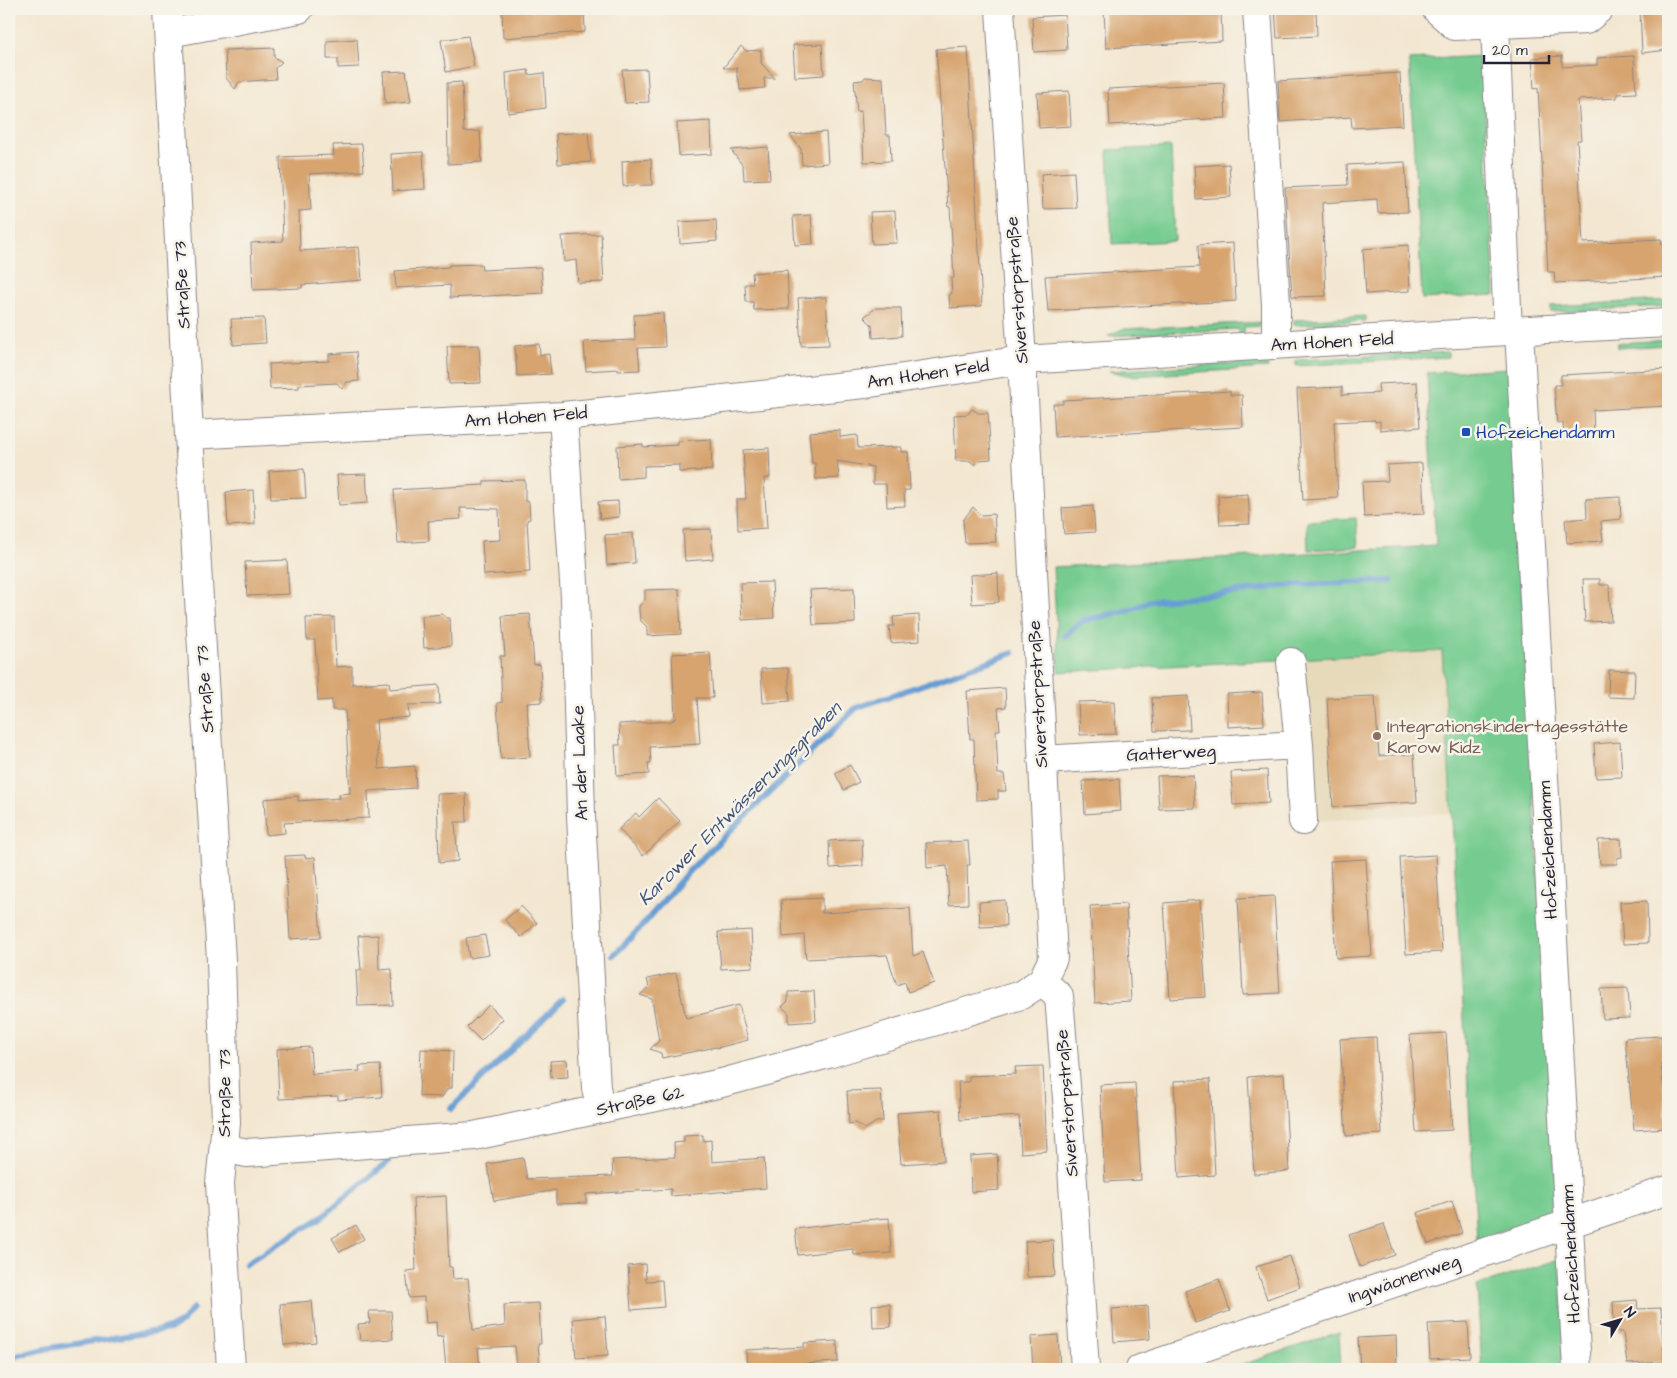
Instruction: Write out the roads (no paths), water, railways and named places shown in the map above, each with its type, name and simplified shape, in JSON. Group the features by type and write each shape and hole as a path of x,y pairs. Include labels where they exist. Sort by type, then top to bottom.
{"street":[{"path":"168,21 299,9"},
{"name":"Siverstorpstraße","path":"1000,9 1022,360 1053,958 1042,981 1059,996 1070,1127 1085,1369"},
{"path":"1257,9 1276,304 1276,345"},
{"path":"1436,9 1455,26 1586,20 1598,9"},
{"name":"Straße 73","path":"168,21 189,435 221,960 226,1123 220,1183 231,1369"},
{"name":"Hofzeichendamm","path":"1495,24 1577,1369"},
{"name":"Am Hohen Feld","path":"189,435 563,416 864,384 1022,360 1668,323"},
{"name":"An der Laake","path":"563,416 575,597 582,826 596,1088 601,1109"},
{"path":"1291,662 1299,745 1303,822"},
{"name":"Gatterweg","path":"1042,760 1299,745"},
{"name":"Straße 62","path":"224,1148 247,1153 474,1136 722,1083 828,1054 1021,995 1042,981"},
{"name":"Ingwäonenweg","path":"1140,1369 1668,1190"}],"waterway":[{"name":"Karower Entwässerungsgraben","path":"1065,636 1082,621 1130,610 1150,601 1281,586 1391,581"},
{"name":"Karower Entwässerungsgraben","path":"614,955 643,925 687,873 856,708 1013,653"},
{"name":"Karower Entwässerungsgraben","path":"451,1109 563,999"},
{"name":"Karower Entwässerungsgraben","path":"246,1264 319,1219 388,1162"},
{"name":"Karower Entwässerungsgraben","path":"9,1360 19,1355 50,1348 169,1329 182,1322 193,1308"}],"place":[{"name":"Hofzeichendamm","path":"1466,432"},
{"name":"Integrationskindertagesstätte Karow Kidz","path":"1377,736"}]}
